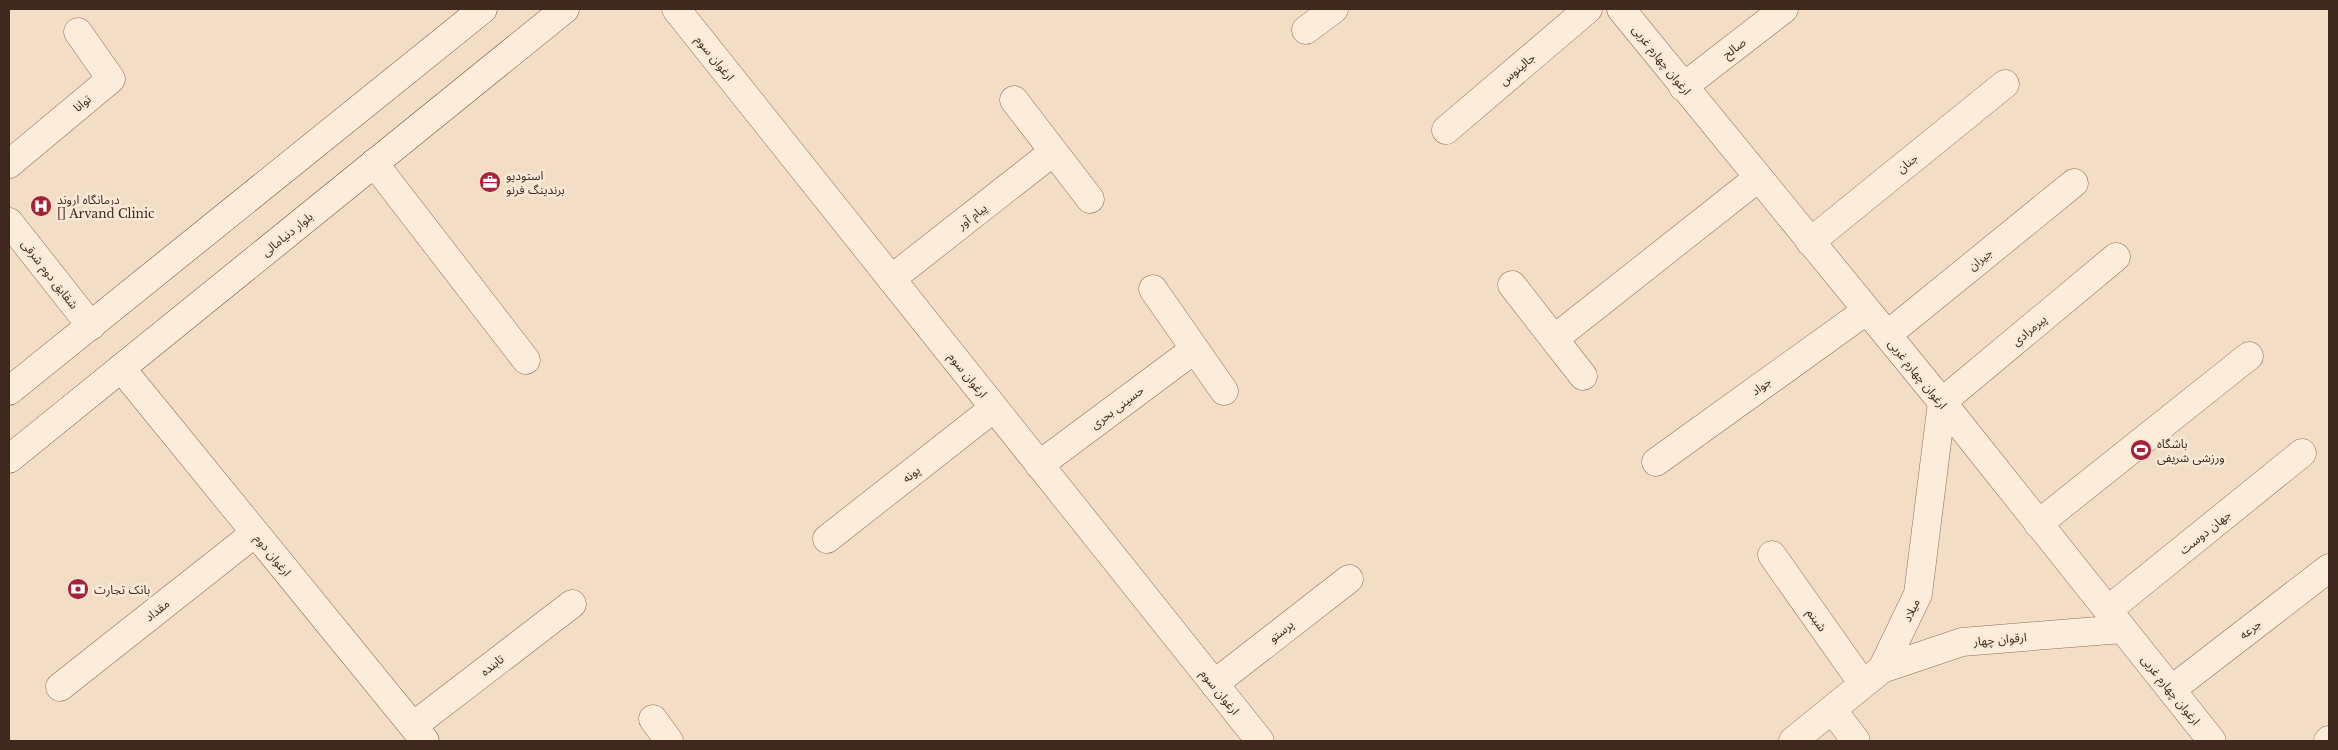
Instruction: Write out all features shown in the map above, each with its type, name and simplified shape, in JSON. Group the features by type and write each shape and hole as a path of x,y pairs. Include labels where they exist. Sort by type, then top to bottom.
{"street":[{"path":"9,391 483,9"},
{"name":"بلوار دنیامالی","path":"9,459 565,9"},
{"name":"ارغوان سوم","path":"676,9 1260,741"},
{"path":"1306,30 1334,9"},
{"name":"جالینوس","path":"1446,130 1588,9"},
{"name":"ارغوان چهارم غربی","path":"1620,9 1942,402 2212,741"},
{"name":"صالح","path":"1683,87 1784,9"},
{"name":"توانا","path":"9,164 111,79 78,32"},
{"name":"جنان","path":"1810,242 2005,84"},
{"path":"1014,100 1090,199"},
{"name":"پیام آور","path":"891,279 1053,152"},
{"path":"374,164 526,360"},
{"path":"1554,339 1758,178"},
{"name":"جیران","path":"1887,335 2074,183"},
{"name":"شقایق دوم شرقی","path":"9,222 91,326"},
{"name":"پیرمرادی","path":"1942,402 2116,257"},
{"path":"1512,285 1583,376"},
{"path":"1153,289 1224,391"},
{"name":"جواد","path":"1656,462 1866,310"},
{"name":"حسینی بحری","path":"1039,465 1195,349"},
{"path":"2038,524 2249,356"},
{"name":"ارغوان دوم","path":"121,368 419,734"},
{"name":"میلاد","path":"1793,741 1872,677 1918,594 1942,402"},
{"name":"پونه","path":"828,539 994,408"},
{"name":"جهان دوست","path":"2115,619 2302,453"},
{"name":"مقداد","path":"60,687 255,532"},
{"name":"شبنم","path":"1772,555 1872,677"},
{"name":"جرعه","path":"2171,690 2329,568"},
{"name":"پرستو","path":"1214,684 1349,579"},
{"name":"تابنده","path":"419,734 572,604"},
{"name":"ارقوان چهار","path":"1872,677 1962,642 2115,619"},
{"path":"1832,709 1856,741"},
{"path":"653,720 669,741"}],"place":[{"name":"استودیو برندینگ فرنو","path":"490,182"},
{"name":"درمانگاه اروند [] Arvand Clinic","path":"41,206"},
{"name":"باشگاه ورزشی شریفی","path":"2141,450"},
{"name":"بانک تجارت","path":"78,589"}]}
